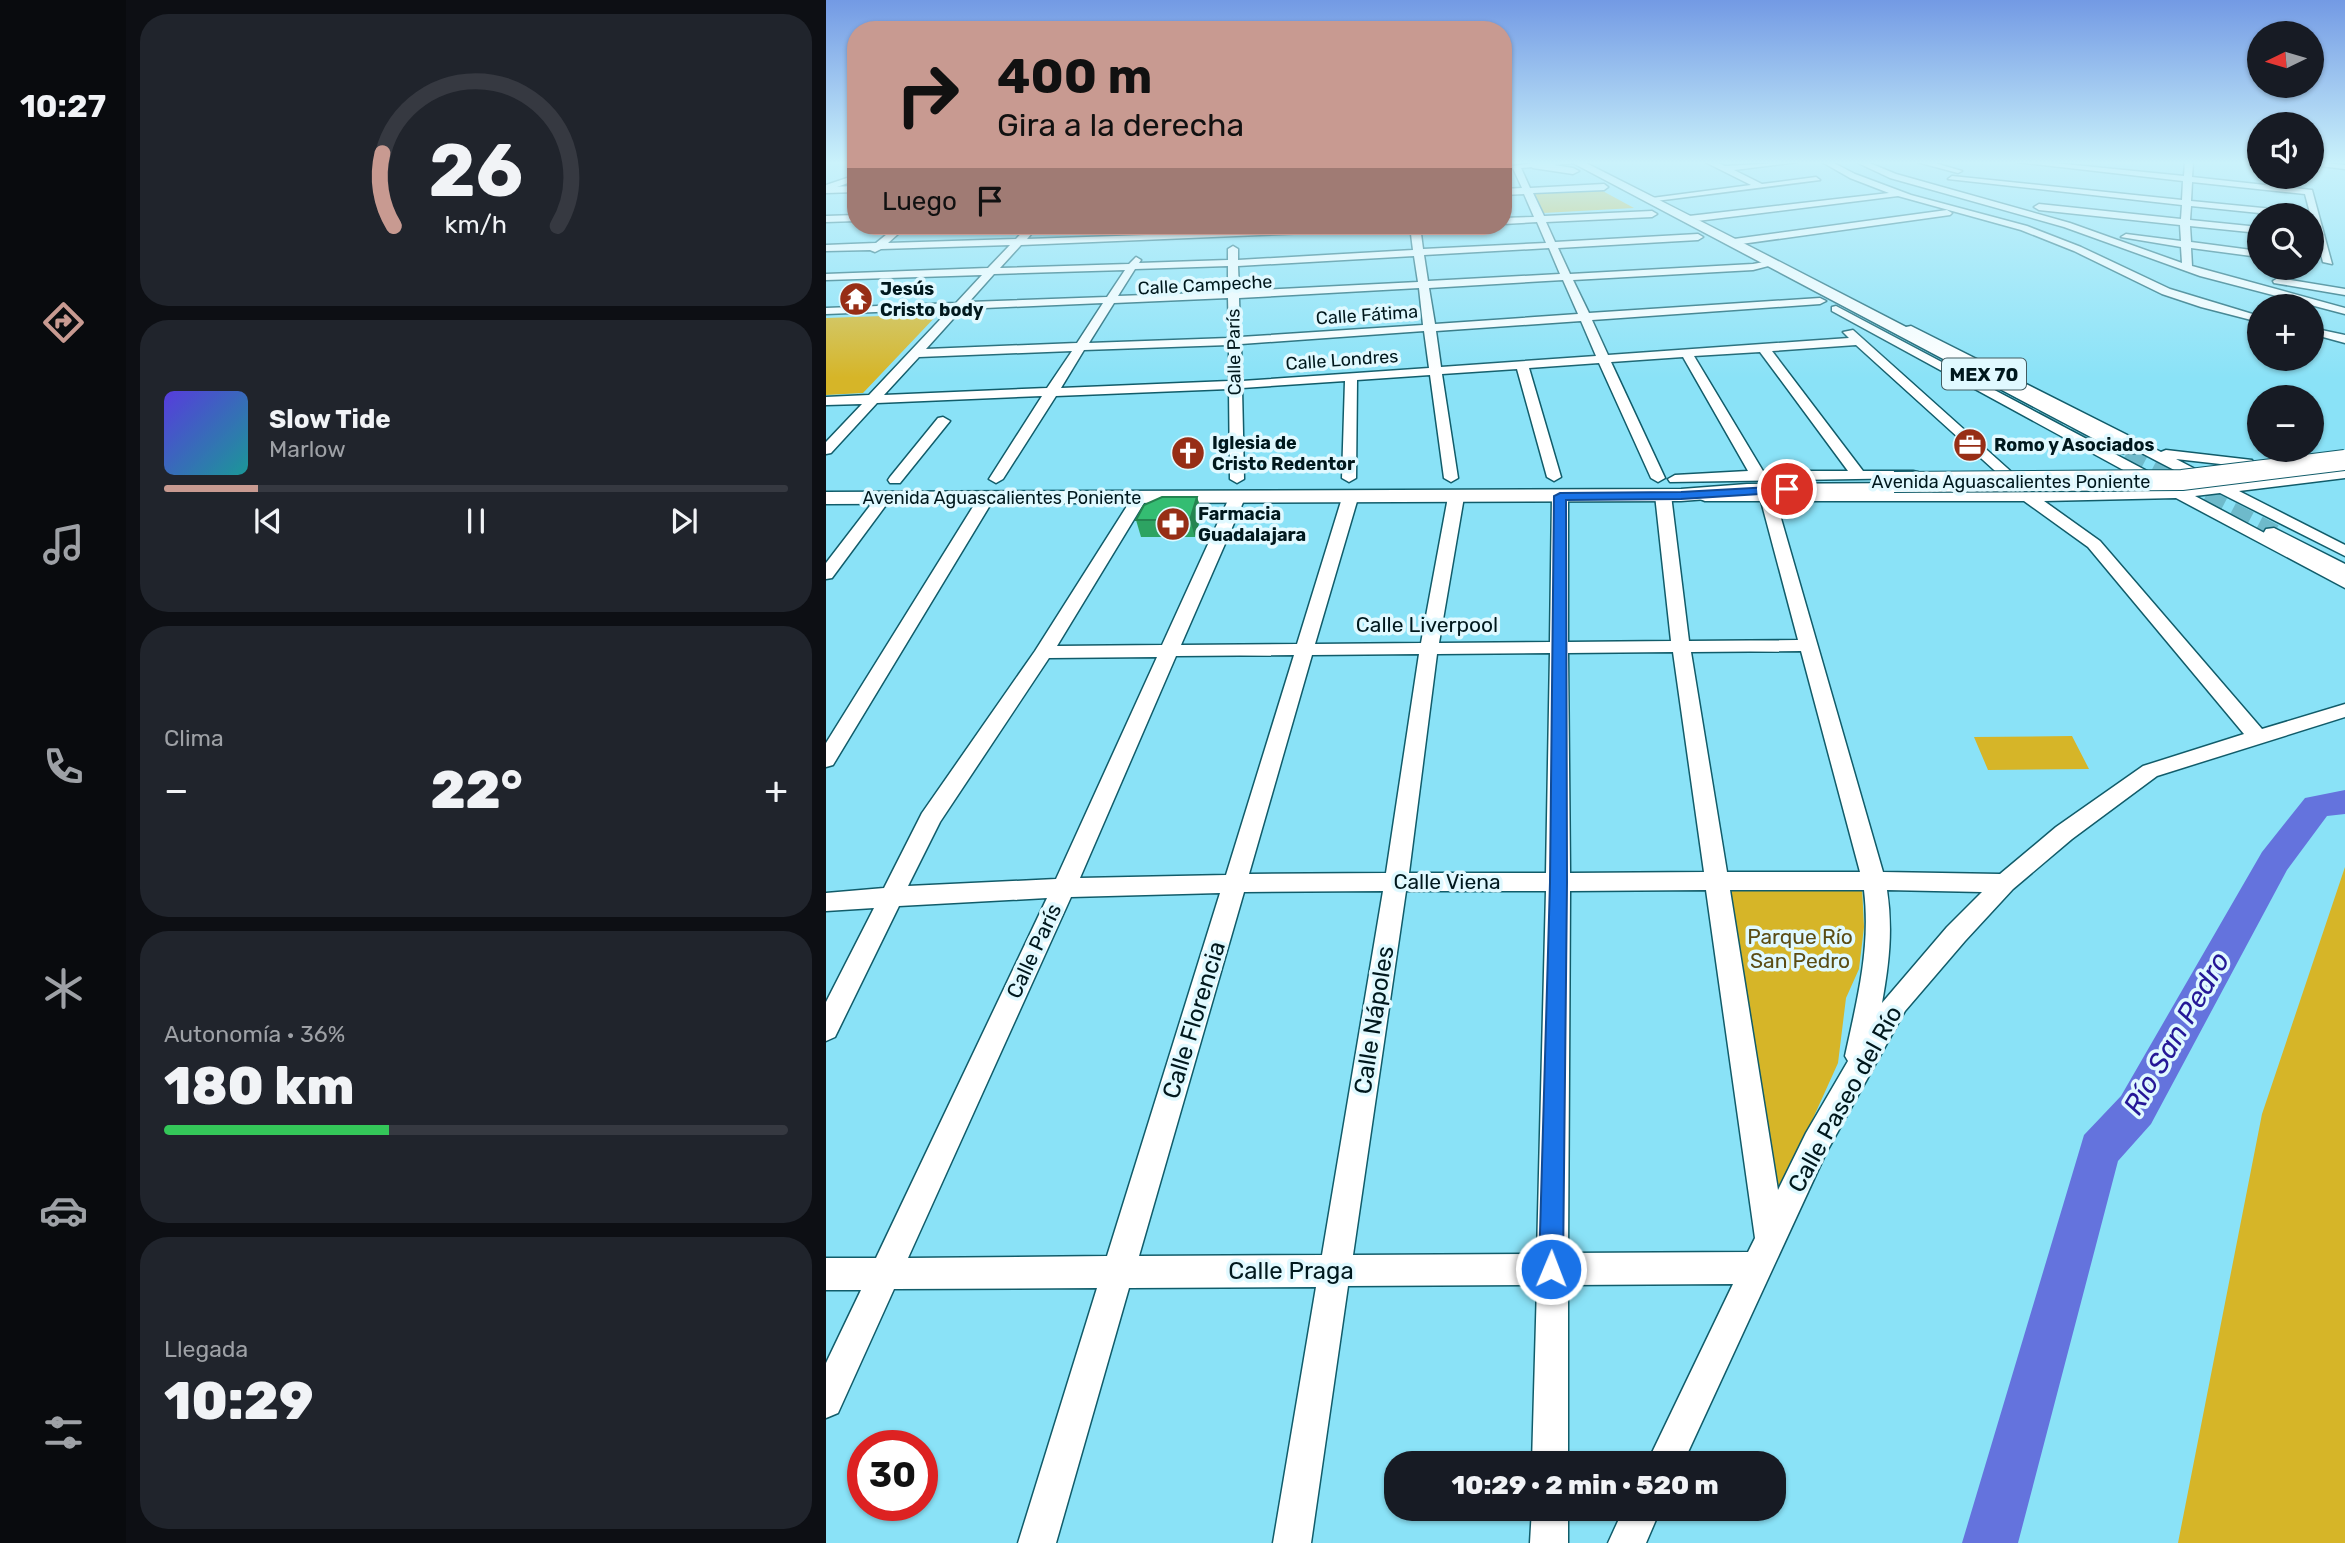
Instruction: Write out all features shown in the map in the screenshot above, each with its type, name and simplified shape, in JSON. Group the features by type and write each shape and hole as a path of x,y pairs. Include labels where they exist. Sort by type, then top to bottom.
{"main road":[{"name":"MEX 70","path":"1693,234 1753,259 2039,412"},
{"name":"MEX 70","path":"1718,234 1734,242 1753,259 1775,263 1830,302 1889,325 2120,453"},
{"name":"Avenida Aguascalientes Poniente","path":"1669,487 1737,482 2182,480 2345,460"},
{"name":"Avenida Aguascalientes Poniente","path":"826,498 890,489 991,488 2157,488 2345,468"},
{"name":"Avenida Aguascalientes Poniente","path":"826,480 890,489"},
{"name":"Avenida Aguascalientes Poniente","path":"991,488 1139,498 1237,489"},
{"name":"MEX 70","path":"2272,528 2345,563"},
{"name":"MEX 70","path":"2272,528 2345,573"}],"street":[{"path":"1547,234 1604,360 1669,487 1681,646 1771,1239"},
{"path":"1734,242 1790,234"},
{"path":"2039,234 2053,238 2167,292 2195,303 2247,316"},
{"path":"2094,234 2235,283"},
{"path":"2100,234 2247,252"},
{"path":"2186,234 2187,268"},
{"path":"826,286 887,244 894,235"},
{"path":"826,450 1025,235"},
{"path":"826,246 1097,235"},
{"path":"826,760 991,488 1152,235"},
{"name":"Calle París","path":"826,1401 1064,887 1237,489 1233,235"},
{"name":"Calle Nápoles","path":"1292,1543 1396,882 1454,487 1416,235"},
{"path":"826,277 1233,263 1698,237"},
{"path":"2324,249 2331,260 2324,260"},
{"name":"Calle Campeche","path":"826,311 1232,299 1744,271 1753,259"},
{"path":"2187,268 2345,292"},
{"path":"2167,292 2160,274 2187,272 2345,311"},
{"path":"1830,302 1836,321 2009,475"},
{"name":"Calle Fátima","path":"916,353 1233,341 1830,302"},
{"name":"MEX 70","path":"1830,302 2148,450 2220,488 2345,583"},
{"name":"Calle Campeche","path":"826,317 956,309"},
{"path":"2324,334 2345,339"},
{"name":"Calle Londres","path":"826,401 1234,385 1859,341"},
{"path":"1764,348 1859,476"},
{"path":"1687,354 1758,476"},
{"path":"1522,366 1557,486 1558,882 1550,1451"},
{"name":"Calle Florencia","path":"1037,1543 1235,884 1350,488 1351,378"},
{"path":"826,574 943,421"},
{"path":"2120,453 2138,456 2148,450 2182,457 2247,463"},
{"name":"MEX 70","path":"2120,453 2145,473 2182,493 2272,528 2345,551"},
{"name":"Avenida Aguascalientes Poniente","path":"1669,487 1758,476 2145,473 2345,453"},
{"path":"2247,463 2241,470 2251,476 2283,480"},
{"name":"Avenida Aguascalientes Poniente","path":"1669,487 1768,498 2109,498 2182,493 2345,474"},
{"path":"2053,475 2067,485 2067,497"},
{"path":"2109,498 2272,528 2260,493 2263,488 2283,480"},
{"path":"2028,497 2094,544 2259,739"},
{"path":"826,1029 930,819 1044,652 1139,498"},
{"path":"1768,498 1874,880 1880,922 1877,962 1854,1079"},
{"name":"Calle Liverpool","path":"1044,652 1810,645"},
{"name":"Calle Paseo del Río","path":"1671,1451 1816,1143 1896,1003 1956,934 2005,883 2064,833 2150,771 2345,710"},
{"name":"Calle Viena","path":"826,902 1064,887 1235,884 1874,880 2005,883"},
{"name":"Calle Praga","path":"826,1275 1757,1268"},
{"path":"1549,1543 1550,1521"},
{"path":"1627,1543 1637,1521"}],"green space":[{"path":"938,314 863,393 826,395 826,318"},
{"path":"2072,736 2089,769 1988,770 1974,737"},
{"path":"2345,867 2345,1543 2178,1543 2262,1114"},
{"name":"Parque Río San Pedro","path":"1862,887 1864,927 1859,969 1846,998 1838,1063 1778,1196 1729,890"}],"building":[{"path":"1162,497 1197,497 1190,520 1136,520 1144,505"}],"waterway":[{"name":"Río San Pedro","path":"1990,1543 2099,1150 2136,1110 2274,861 2317,806 2345,802"}],"tunnel":[{"path":"2039,412 2048,417"},
{"path":"2045,415 2274,534"}],"place":[{"name":"Jesús Cristo body","path":"856,299"},
{"name":"Romo y Asociados","path":"1970,445"},
{"name":"Iglesia de Cristo Redentor","path":"1188,453"},
{"name":"Farmacia Guadalajara","path":"1173,524"}],"route":[{"path":"1551,1269 1558,882 1560,496 1681,495 1787,489"}]}
